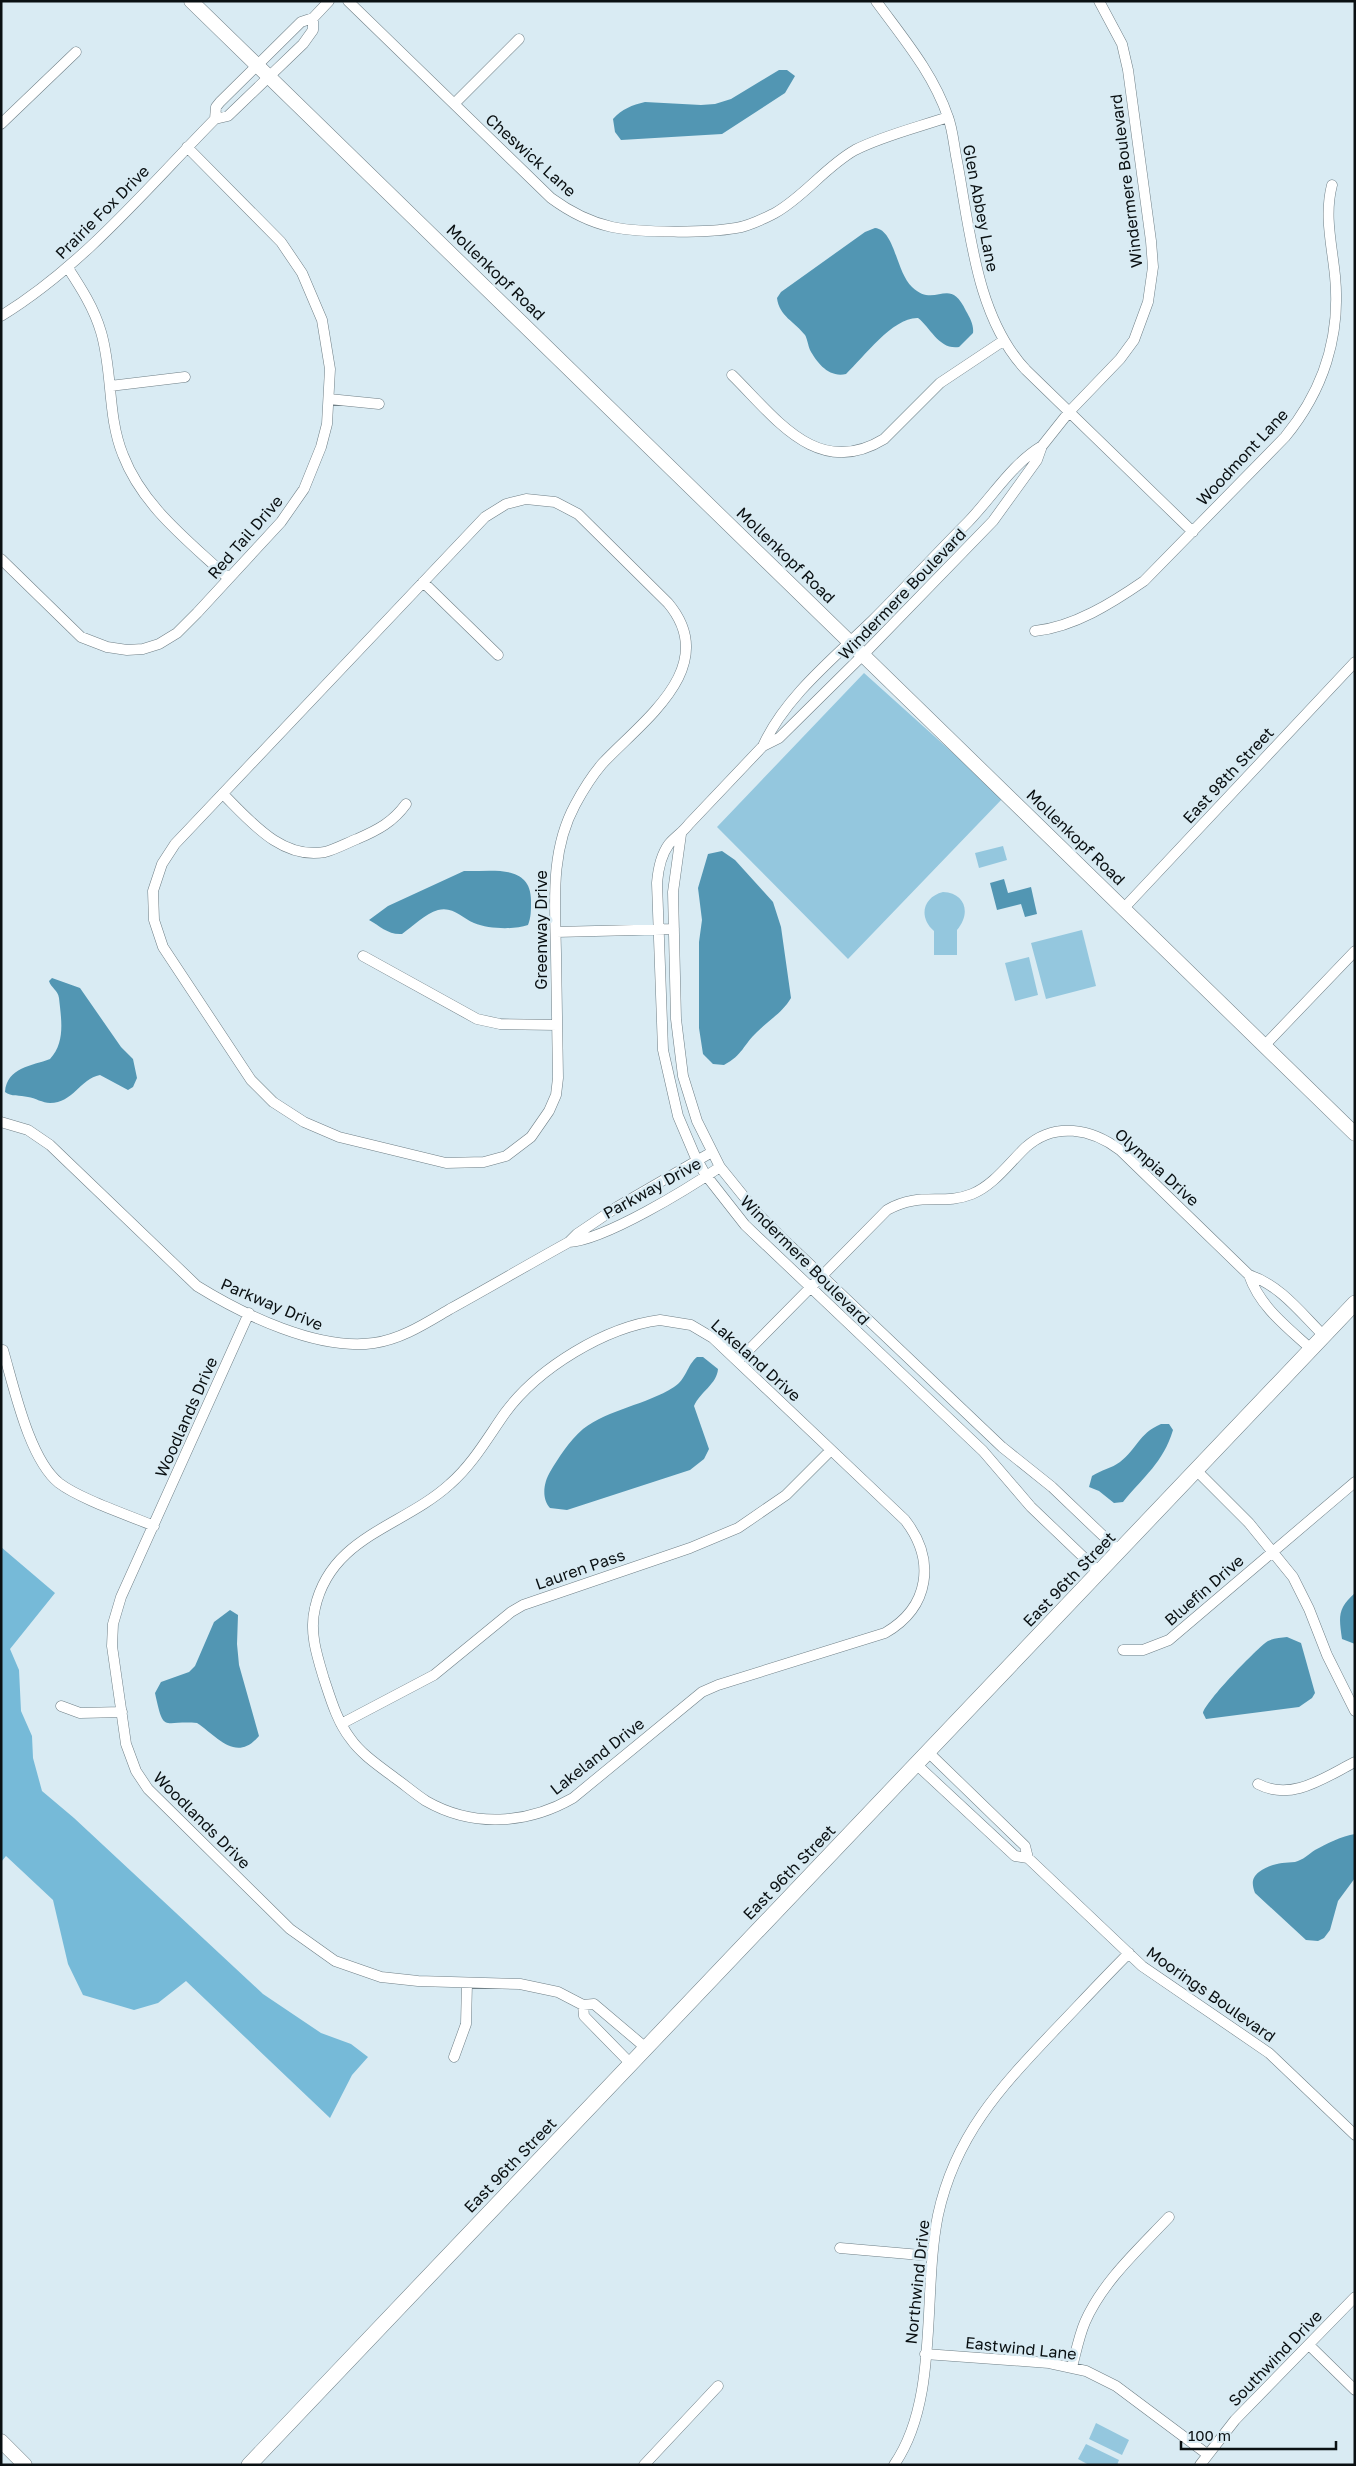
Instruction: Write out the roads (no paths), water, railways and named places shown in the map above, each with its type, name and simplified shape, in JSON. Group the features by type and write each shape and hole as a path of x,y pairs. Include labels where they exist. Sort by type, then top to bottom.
{"main road":[{"name":"East 96th Street","path":"249,2465 1355,1303"}],"street":[{"name":"Mollenkopf Road","path":"191,1 258,64 1355,1134"},
{"path":"313,18 329,1"},
{"name":"Cheswick Lane","path":"348,1 551,198 579,216 613,227 642,230 715,230 738,228 758,221 788,204 832,166 856,150 948,117"},
{"name":"Glen Abbey Lane","path":"876,1 922,65 948,117 984,295 1003,341 1016,359 1193,532"},
{"name":"Windermere Boulevard","path":"1098,1 1122,44 1128,70 1151,241 1152,280 1148,302 1134,340 1120,359 1069,412 1042,446 1037,460 993,521 863,655 779,738 763,746 681,834 669,843 659,868 657,883 663,1050 678,1116 697,1160 707,1176 735,1214 809,1287 983,1451 1031,1507 1099,1572"},
{"name":"Prairie Fox Drive","path":"1,316 26,301 68,268 215,119 228,116 271,77 303,44 313,30 313,18 301,22 216,107 215,119"},
{"path":"454,104 518,39"},
{"path":"1,124 76,52"},
{"name":"Red Tail Drive","path":"1,560 80,637 95,644 127,650 159,644 177,633 281,522 304,489 321,447 329,399 330,369 324,329 302,273 271,229 187,148"},
{"name":"Woodmont Lane","path":"1035,631 1067,625 1129,592 1151,575 1287,435 1309,404 1324,372 1331,348 1336,312 1335,276 1327,215 1332,185"},
{"path":"68,268 85,293 102,333 114,424 128,466 142,491 156,510 228,578"},
{"path":"732,375 799,439 822,450 844,453 873,446 884,439 940,383 1003,341"},
{"path":"110,386 185,377"},
{"path":"329,399 379,404"},
{"name":"Windermere Boulevard","path":"763,746 769,732 787,708 849,641 872,621 976,514 1026,455 1042,446"},
{"name":"Greenway Drive","path":"538,499 560,504 578,514 668,602 679,619 685,645 685,658 676,685 662,703 601,766 586,785 567,822 556,863 558,1078 556,1095 550,1111 531,1137 506,1156 494,1160 462,1164 446,1163 339,1137 290,1114 261,1091 228,1047 163,947 154,920 154,891 162,864 175,844 423,582 485,517 497,508 515,501 538,499"},
{"path":"423,582 498,655"},
{"name":"East 98th Street","path":"1124,908 1355,662"},
{"path":"224,794 271,839 292,850 306,852 327,852 375,831 394,820 406,804"},
{"name":"Windermere Boulevard","path":"681,834 681,849 674,878 676,1018 680,1056 689,1098 697,1122 720,1166 758,1214 821,1275 1002,1447 1052,1487 1120,1550"},
{"path":"556,932 674,928"},
{"path":"1265,1045 1355,950"},
{"path":"363,956 477,1019 500,1024 557,1025"},
{"name":"Parkway Drive","path":"1,1122 28,1130 50,1145 185,1276 215,1297 317,1341 345,1345 381,1342 413,1330 569,1242 577,1234 617,1207 712,1152"},
{"name":"Olympia Drive","path":"738,1361 880,1216 893,1207 912,1199 951,1199 971,1194 990,1183 1035,1141 1046,1136 1071,1130 1083,1131 1104,1138 1120,1150 1249,1275 1273,1286 1324,1336"},
{"name":"Parkway Drive","path":"569,1242 583,1241 631,1219 707,1176 720,1166"},
{"name":"Olympia Drive","path":"1249,1275 1254,1289 1266,1308 1311,1349"},
{"name":"Woodlands Drive","path":"249,1313 121,1597 113,1624 112,1646 130,1758 142,1782 301,1939 335,1961 381,1977 466,1983 504,1983 541,1987 558,1992 583,2005 594,2004 646,2048"},
{"name":"Lakeland Drive","path":"672,1320 698,1328 713,1338 831,1450 905,1520 914,1532 922,1550 925,1570 915,1605 903,1620 885,1632 718,1685 702,1692 573,1798 553,1809 526,1817 504,1820 480,1819 457,1814 427,1801 364,1753 349,1738 332,1704 314,1643 314,1609 325,1580 336,1563 361,1540 424,1503 456,1479 530,1384 572,1354 618,1330 640,1322 672,1320"},
{"path":"3,1350 36,1452 49,1474 70,1489 154,1526"},
{"name":"Lauren Pass","path":"341,1724 434,1675 511,1612 523,1605 690,1548 738,1528 786,1495 831,1450"},
{"path":"1196,1470 1226,1498 1272,1551 1301,1590 1327,1655 1355,1711"},
{"name":"Bluefin Drive","path":"1123,1650 1143,1650 1169,1640 1355,1482"},
{"path":"62,1706 80,1714 122,1712"},
{"name":"Moorings Boulevard","path":"928,1752 1025,1846 1028,1858 1150,1972 1269,2052 1355,2135"},
{"path":"1258,1784 1272,1789 1296,1790 1355,1762"},
{"name":"Moorings Boulevard","path":"916,1764 1015,1856 1028,1858"},
{"name":"Northwind Drive","path":"894,2465 909,2438 922,2392 932,2256 946,2186 957,2159 979,2117 1008,2079 1129,1953"},
{"path":"454,2057 466,2024 466,1983"},
{"path":"583,2005 584,2016 631,2064"},
{"path":"1072,2367 1085,2323 1098,2297 1169,2217"},
{"path":"840,2248 932,2256"},
{"name":"Southwind Drive","path":"1200,2465 1235,2420 1355,2297"},
{"path":"1309,2345 1355,2390"},
{"name":"Eastwind Lane","path":"925,2354 1049,2363 1095,2374 1116,2386 1207,2454"},
{"path":"644,2465 718,2386"},
{"path":"1,2441 25,2465"}]}
